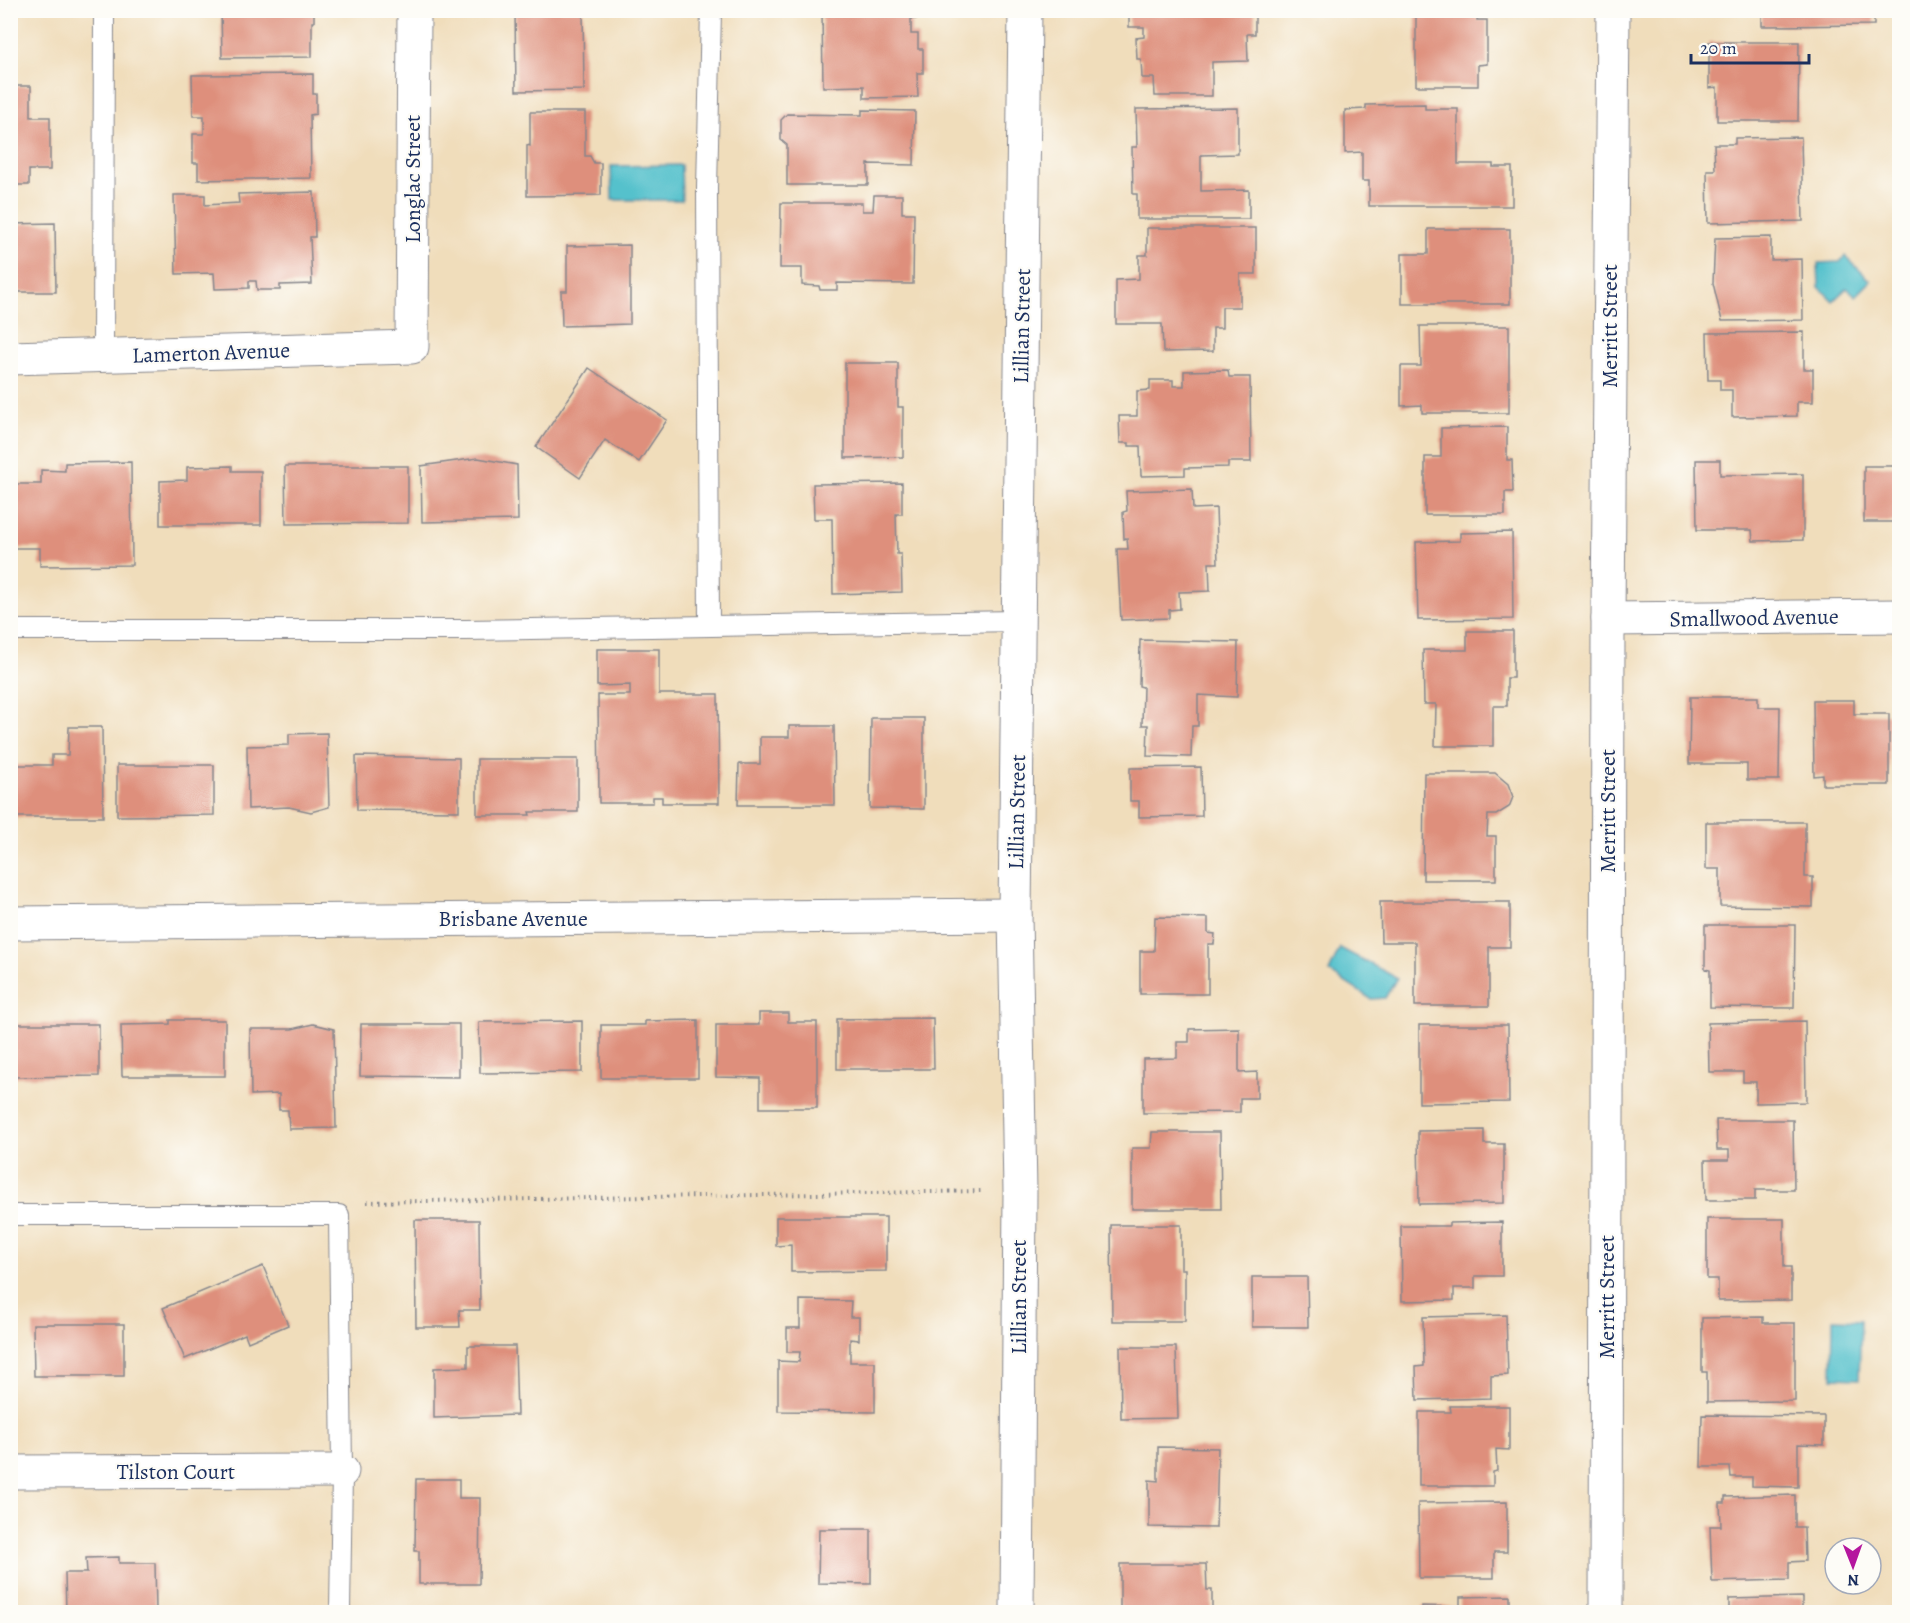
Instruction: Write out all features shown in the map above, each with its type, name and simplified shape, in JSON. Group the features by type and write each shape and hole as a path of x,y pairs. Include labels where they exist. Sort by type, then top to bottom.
{"street":[{"name":"Longlac Street","path":"412,347 414,10"},
{"name":"Lillian Street","path":"1017,1612 1020,1191 1016,915 1025,10"},
{"name":"Merritt Street","path":"1606,1612 1612,10"},
{"name":"Lamerton Avenue","path":"10,358 412,347"},
{"name":"Smallwood Avenue","path":"1608,619 1899,616"},
{"name":"Brisbane Avenue","path":"10,923 1016,915"},
{"name":"Tilston Court","path":"10,1472 342,1471"}],"lane":[{"path":"103,356 104,10"},
{"path":"710,626 707,188 711,10"},
{"path":"10,630 465,630 1019,621"},
{"path":"10,1215 339,1215 342,1471 340,1612"}],"path":[{"path":"339,1215 363,1202 1020,1191"}],"water":[{"path":"681,165 682,200 612,200 611,166"},
{"path":"1845,256 1871,281 1856,296 1847,288 1833,301 1819,287 1818,263 1840,262"},
{"path":"1340,948 1397,978 1385,998 1371,999 1329,972"},
{"path":"1833,1319 1861,1320 1859,1379 1832,1378"}],"building":[{"path":"221,10 314,10 312,57 222,58"},
{"path":"515,10 583,10 584,90 516,91"},
{"path":"916,10 916,19 911,19 911,34 918,34 918,49 923,49 923,73 917,73 918,97 864,98 864,86 823,87 822,11"},
{"path":"1129,10 1255,10 1255,34 1247,34 1248,61 1212,62 1212,96 1155,96 1154,78 1142,78 1141,59 1137,59 1136,38 1144,37 1144,27 1129,27"},
{"path":"1416,10 1477,10 1477,20 1487,20 1487,64 1478,65 1478,86 1416,86"},
{"path":"1762,10 1874,10 1874,25 1762,26"},
{"path":"1709,42 1799,42 1798,121 1717,121 1717,87 1709,88"},
{"path":"313,74 316,114 310,115 311,178 198,180 198,163 193,163 193,134 204,134 204,116 193,116 192,75"},
{"path":"10,86 31,86 31,117 50,117 50,170 29,170 29,185 10,185"},
{"path":"1425,104 1425,109 1458,109 1458,164 1493,164 1493,167 1512,167 1512,206 1369,206 1369,181 1362,181 1362,152 1345,153 1345,110 1366,109 1366,105"},
{"path":"1238,108 1238,154 1201,155 1201,191 1249,190 1249,219 1137,219 1137,194 1133,194 1132,147 1137,147 1136,109"},
{"path":"862,110 915,111 914,165 868,164 868,185 787,185 787,145 781,140 781,120 787,114 862,115"},
{"path":"530,112 585,112 585,156 590,156 594,163 601,163 601,195 527,196 527,145 530,146"},
{"path":"1801,137 1803,221 1708,223 1707,170 1715,170 1714,144 1735,144 1735,138"},
{"path":"314,192 315,237 310,237 312,284 280,285 280,290 257,290 256,281 249,281 249,288 215,289 214,273 176,274 174,195 205,195 205,205 239,203 238,194"},
{"path":"874,195 902,195 902,213 914,213 913,284 837,283 837,290 820,290 819,286 802,285 802,268 780,268 781,203 862,203 862,211 873,211"},
{"path":"55,223 56,292 10,292 10,224"},
{"path":"1147,228 1256,228 1256,274 1240,274 1240,307 1222,307 1222,328 1213,328 1213,351 1163,352 1162,324 1116,324 1116,280 1139,279 1139,255 1147,255"},
{"path":"1428,229 1510,229 1510,304 1402,304 1402,254 1428,254"},
{"path":"1771,237 1771,260 1802,259 1803,320 1722,321 1713,283 1715,238"},
{"path":"630,245 630,324 562,326 561,291 567,291 567,246"},
{"path":"1420,326 1509,326 1509,413 1422,413 1422,405 1401,406 1401,366 1421,366"},
{"path":"1804,332 1804,369 1813,369 1813,402 1797,402 1797,416 1732,417 1732,390 1720,390 1720,380 1708,380 1707,333"},
{"path":"845,363 898,363 898,407 903,407 903,457 845,458"},
{"path":"589,368 667,420 639,462 605,440 580,478 536,447"},
{"path":"1228,370 1229,377 1250,377 1251,462 1228,462 1228,467 1185,468 1185,475 1141,476 1140,446 1120,443 1119,416 1137,416 1137,391 1150,390 1150,380 1173,380 1173,386 1184,386 1184,371"},
{"path":"1507,427 1507,460 1512,460 1513,492 1505,492 1505,515 1425,515 1425,457 1441,457 1441,428"},
{"path":"478,458 517,465 518,520 422,522 421,466"},
{"path":"1696,460 1720,460 1720,475 1803,474 1803,540 1753,541 1752,530 1697,530"},
{"path":"131,462 132,565 40,566 40,548 13,548 13,484 41,484 41,470 65,471 65,463"},
{"path":"232,466 232,471 261,471 261,525 160,525 160,481 187,480 187,467"},
{"path":"285,466 408,466 408,523 286,524"},
{"path":"1864,466 1900,466 1900,522 1864,522"},
{"path":"902,483 902,514 896,514 897,554 901,554 902,592 833,594 832,519 814,519 813,484"},
{"path":"1192,489 1193,509 1216,508 1218,563 1209,563 1210,591 1179,592 1180,609 1169,610 1169,618 1121,620 1117,549 1128,549 1127,538 1124,539 1123,512 1127,511 1126,491"},
{"path":"1512,532 1513,619 1418,620 1416,542 1460,541 1460,533"},
{"path":"1467,631 1513,631 1513,678 1507,678 1507,706 1493,706 1493,746 1435,746 1436,704 1424,704 1423,650 1467,650"},
{"path":"1140,640 1238,642 1237,697 1198,695 1198,726 1192,726 1191,757 1147,756 1148,725 1142,725 1143,687 1139,686"},
{"path":"597,649 659,649 659,694 718,694 719,803 662,803 662,797 653,797 653,803 599,803 598,695 630,695 630,685 597,686"},
{"path":"1690,697 1758,697 1758,707 1780,707 1779,780 1747,780 1747,764 1689,764"},
{"path":"1813,700 1854,700 1854,714 1889,714 1889,785 1823,785 1823,775 1814,776"},
{"path":"871,718 924,718 924,809 870,808"},
{"path":"789,726 834,726 835,805 738,805 739,764 760,764 760,737 789,737"},
{"path":"69,727 102,727 103,817 10,817 10,765 52,765 52,755 68,755"},
{"path":"327,733 329,807 311,812 289,807 248,809 247,746 289,745 289,734"},
{"path":"356,756 459,758 459,811 357,810"},
{"path":"477,759 578,759 578,812 477,815"},
{"path":"117,765 214,765 214,815 117,816"},
{"path":"1201,767 1202,816 1139,817 1139,801 1130,801 1130,768"},
{"path":"1424,773 1495,773 1508,784 1513,797 1509,807 1496,815 1488,815 1487,836 1496,836 1496,880 1423,880"},
{"path":"1706,822 1805,822 1805,877 1813,877 1813,907 1720,906 1720,869 1706,869"},
{"path":"1380,902 1510,902 1510,947 1489,947 1489,1006 1415,1006 1415,942 1381,942"},
{"path":"1155,917 1208,918 1208,933 1215,934 1214,944 1208,944 1208,994 1140,994 1140,951 1154,951"},
{"path":"1705,925 1795,925 1794,1008 1710,1007 1710,970 1705,969"},
{"path":"759,1013 788,1013 788,1022 817,1022 817,1108 760,1108 760,1078 716,1077 716,1025 759,1025"},
{"path":"933,1018 934,1069 837,1069 837,1019"},
{"path":"170,1020 225,1020 225,1076 122,1076 121,1025 170,1024"},
{"path":"698,1020 698,1078 601,1078 601,1025 645,1025 645,1021"},
{"path":"582,1021 582,1072 480,1073 479,1022"},
{"path":"1805,1021 1806,1102 1756,1103 1756,1082 1743,1082 1743,1072 1709,1072 1708,1023"},
{"path":"10,1024 99,1024 99,1076 10,1077"},
{"path":"313,1024 334,1029 336,1128 289,1129 288,1110 279,1110 279,1094 251,1095 250,1029 292,1029"},
{"path":"361,1024 459,1024 459,1077 360,1076"},
{"path":"1419,1025 1508,1025 1509,1102 1419,1103"},
{"path":"1239,1028 1239,1073 1257,1072 1257,1098 1240,1098 1240,1112 1143,1113 1143,1059 1177,1058 1177,1042 1189,1042 1189,1029"},
{"path":"1716,1120 1793,1120 1794,1190 1755,1190 1755,1200 1706,1200 1705,1160 1729,1160 1729,1150 1717,1150"},
{"path":"1484,1130 1484,1144 1504,1144 1504,1203 1419,1204 1418,1131"},
{"path":"1152,1132 1220,1132 1221,1209 1132,1209 1132,1148 1151,1148"},
{"path":"776,1217 886,1217 886,1271 791,1272 791,1245 776,1246"},
{"path":"1707,1219 1784,1219 1784,1267 1791,1267 1791,1300 1718,1301 1718,1279 1707,1279"},
{"path":"415,1220 479,1220 480,1310 459,1310 460,1327 416,1327"},
{"path":"1502,1222 1502,1276 1475,1276 1475,1288 1454,1288 1454,1300 1402,1301 1401,1226 1449,1226 1449,1223"},
{"path":"1111,1225 1181,1225 1181,1269 1185,1269 1185,1321 1112,1321"},
{"path":"263,1266 288,1325 248,1342 245,1334 185,1359 163,1308"},
{"path":"1252,1277 1307,1277 1308,1327 1252,1327"},
{"path":"800,1300 851,1301 850,1317 859,1317 859,1340 850,1339 850,1362 875,1362 875,1412 778,1411 778,1361 799,1362 800,1352 787,1352 787,1328 800,1328"},
{"path":"1506,1315 1508,1375 1491,1376 1491,1398 1417,1400 1416,1367 1424,1366 1423,1317"},
{"path":"1763,1317 1763,1323 1795,1323 1795,1401 1707,1402 1707,1372 1702,1372 1702,1318"},
{"path":"33,1324 124,1324 124,1376 34,1376"},
{"path":"468,1346 515,1346 517,1415 434,1418 434,1368 468,1367"},
{"path":"1120,1347 1176,1347 1178,1418 1121,1419"},
{"path":"1450,1406 1509,1406 1509,1450 1496,1449 1497,1471 1493,1472 1493,1486 1419,1486 1419,1412 1451,1412"},
{"path":"1702,1415 1824,1416 1824,1445 1798,1444 1798,1487 1752,1486 1752,1477 1731,1477 1730,1467 1701,1467"},
{"path":"1158,1447 1218,1448 1216,1528 1149,1527 1149,1480 1158,1481"},
{"path":"416,1479 459,1479 459,1498 480,1498 479,1584 419,1584 419,1551 415,1551"},
{"path":"1795,1495 1795,1527 1804,1527 1805,1561 1789,1562 1789,1580 1712,1582 1710,1526 1721,1526 1720,1503 1725,1503 1725,1497"},
{"path":"1507,1502 1507,1552 1494,1552 1494,1578 1419,1578 1418,1503"},
{"path":"819,1529 871,1529 871,1584 818,1583"},
{"path":"119,1557 119,1563 155,1563 156,1610 66,1612 65,1573 87,1573 86,1558"},
{"path":"1120,1564 1206,1564 1207,1590 1212,1590 1212,1610 1220,1609 1220,1612 1120,1612"},
{"path":"1510,1596 1510,1612 1422,1612 1422,1606 1460,1607 1460,1597"},
{"path":"1802,1597 1802,1612 1729,1612 1729,1599"}]}
